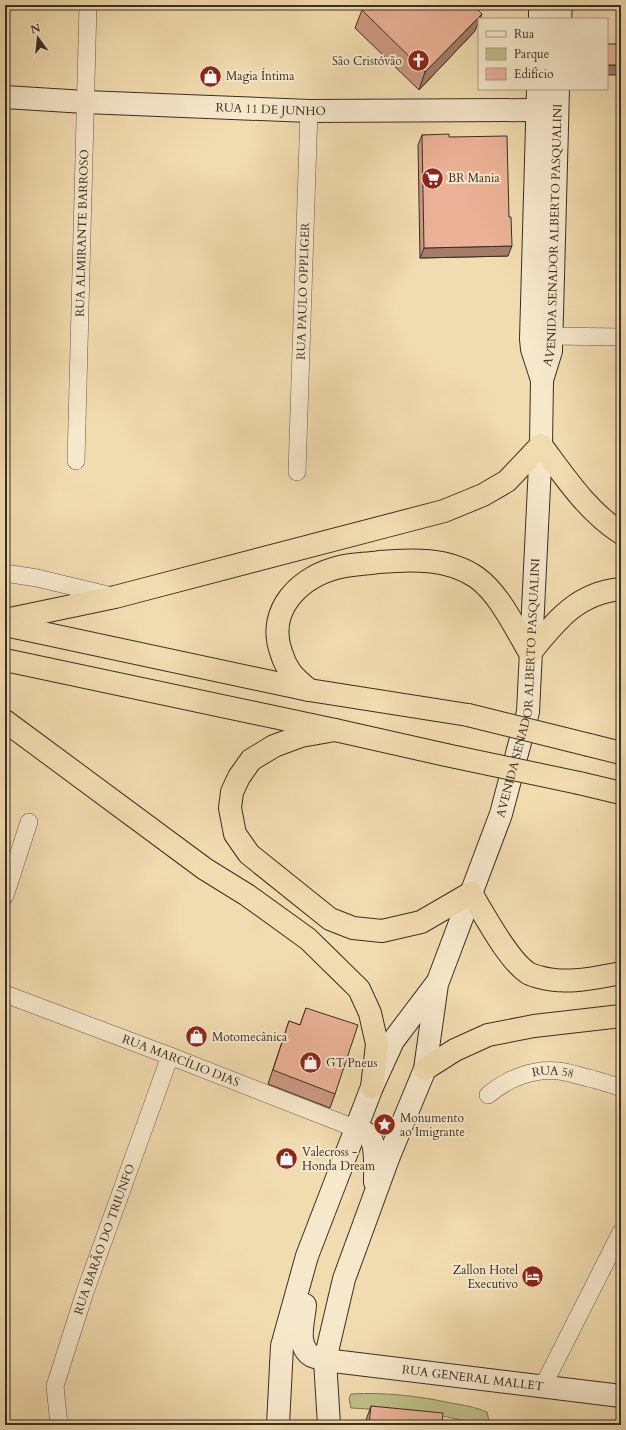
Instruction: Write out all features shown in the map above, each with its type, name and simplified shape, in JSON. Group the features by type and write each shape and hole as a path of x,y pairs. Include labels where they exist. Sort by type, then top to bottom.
{"highway":[{"path":"5,620 114,596 444,511 483,494 507,481 541,445 582,500 611,527 621,533"},
{"path":"309,690 291,673 283,658 278,642 277,625 284,605 296,590 314,577 340,567 403,560 433,561 455,566 476,577 496,596 530,653 558,619 578,604 595,594 621,589"},
{"path":"5,625 309,690 468,715 621,753"},
{"path":"5,660 335,730 621,793"},
{"path":"5,721 205,869 247,895 308,939 359,989 370,1013 377,1044 372,1087"},
{"path":"335,730 301,736 274,746 251,760 239,777 232,792 230,808 235,834 249,854 330,919 353,928 382,931 420,922 471,893 502,944 515,961 528,974 552,981 576,981 621,973"},
{"path":"425,1069 455,1050 488,1035 534,1026 621,1016"}],"main road":[{"path":"540,5 540,18"},
{"path":"560,5 560,18"},
{"name":"AVENIDA SENADOR ALBERTO PASQUALINI","path":"329,1424 324,1360 344,1279 375,1195 425,1069 437,984 501,814 528,712 541,445 542,380 551,351 558,90"},
{"name":"RUA 11 DE JUNHO","path":"5,97 85,102 309,111 538,100"},
{"name":"AVENIDA SENADOR ALBERTO PASQUALINI","path":"538,100 531,339 532,349 542,380"},
{"name":"AVENIDA SENADOR ALBERTO PASQUALINI","path":"278,1425 282,1346 307,1256 372,1087 393,1041 437,984"},
{"path":"356,1129 367,1134 373,1144 375,1159 375,1195"},
{"name":"RUA GENERAL MALLET","path":"307,1256 307,1292 302,1328 302,1340 306,1351 312,1356 324,1360 621,1396"}],"street":[{"name":"RUA ALMIRANTE BARROSO","path":"76,461 88,5"},
{"name":"RUA PAULO OPPLIGER","path":"297,472 309,111"},
{"path":"551,336 621,337"},
{"path":"5,573 37,578 114,596"},
{"path":"5,896 29,822"},
{"name":"RUA MARCÍLIO DIAS","path":"5,994 170,1056 356,1129"},
{"name":"RUA BARÃO DO TRIUNFO","path":"59,1425 55,1386 88,1284 170,1056"},
{"name":"RUA 58","path":"488,1095 513,1079 530,1073 544,1071 559,1071 621,1088"},
{"path":"543,1386 621,1232"}],"green space":[{"path":"351,1394 401,1395 469,1406 487,1412 490,1425 471,1425 464,1421 434,1415 351,1408 349,1399"}],"building":[{"name":"São Cristóvão","path":"367,5 473,5 482,14 425,72 362,10"},
{"path":"608,44 621,44 620,65 608,65"},
{"path":"449,134 449,137 507,136 509,217 511,217 512,246 424,248 422,135"},
{"name":"GT Pneus","path":"306,1008 358,1025 335,1094 273,1070 289,1021 300,1025"},
{"path":"371,1406 443,1413 442,1425 369,1425"}],"place":[{"name":"São Cristóvão","path":"418,61"},
{"name":"Magia Íntima","path":"210,76"},
{"name":"BR Mania","path":"432,178"},
{"name":"Motomecânica","path":"197,1037"},
{"name":"GT Pneus","path":"310,1063"},
{"name":"Monumento ao Imigrante","path":"384,1125"},
{"name":"Valecross - Honda Dream","path":"286,1159"},
{"name":"Zallon Hotel Executivo","path":"533,1277"}]}
